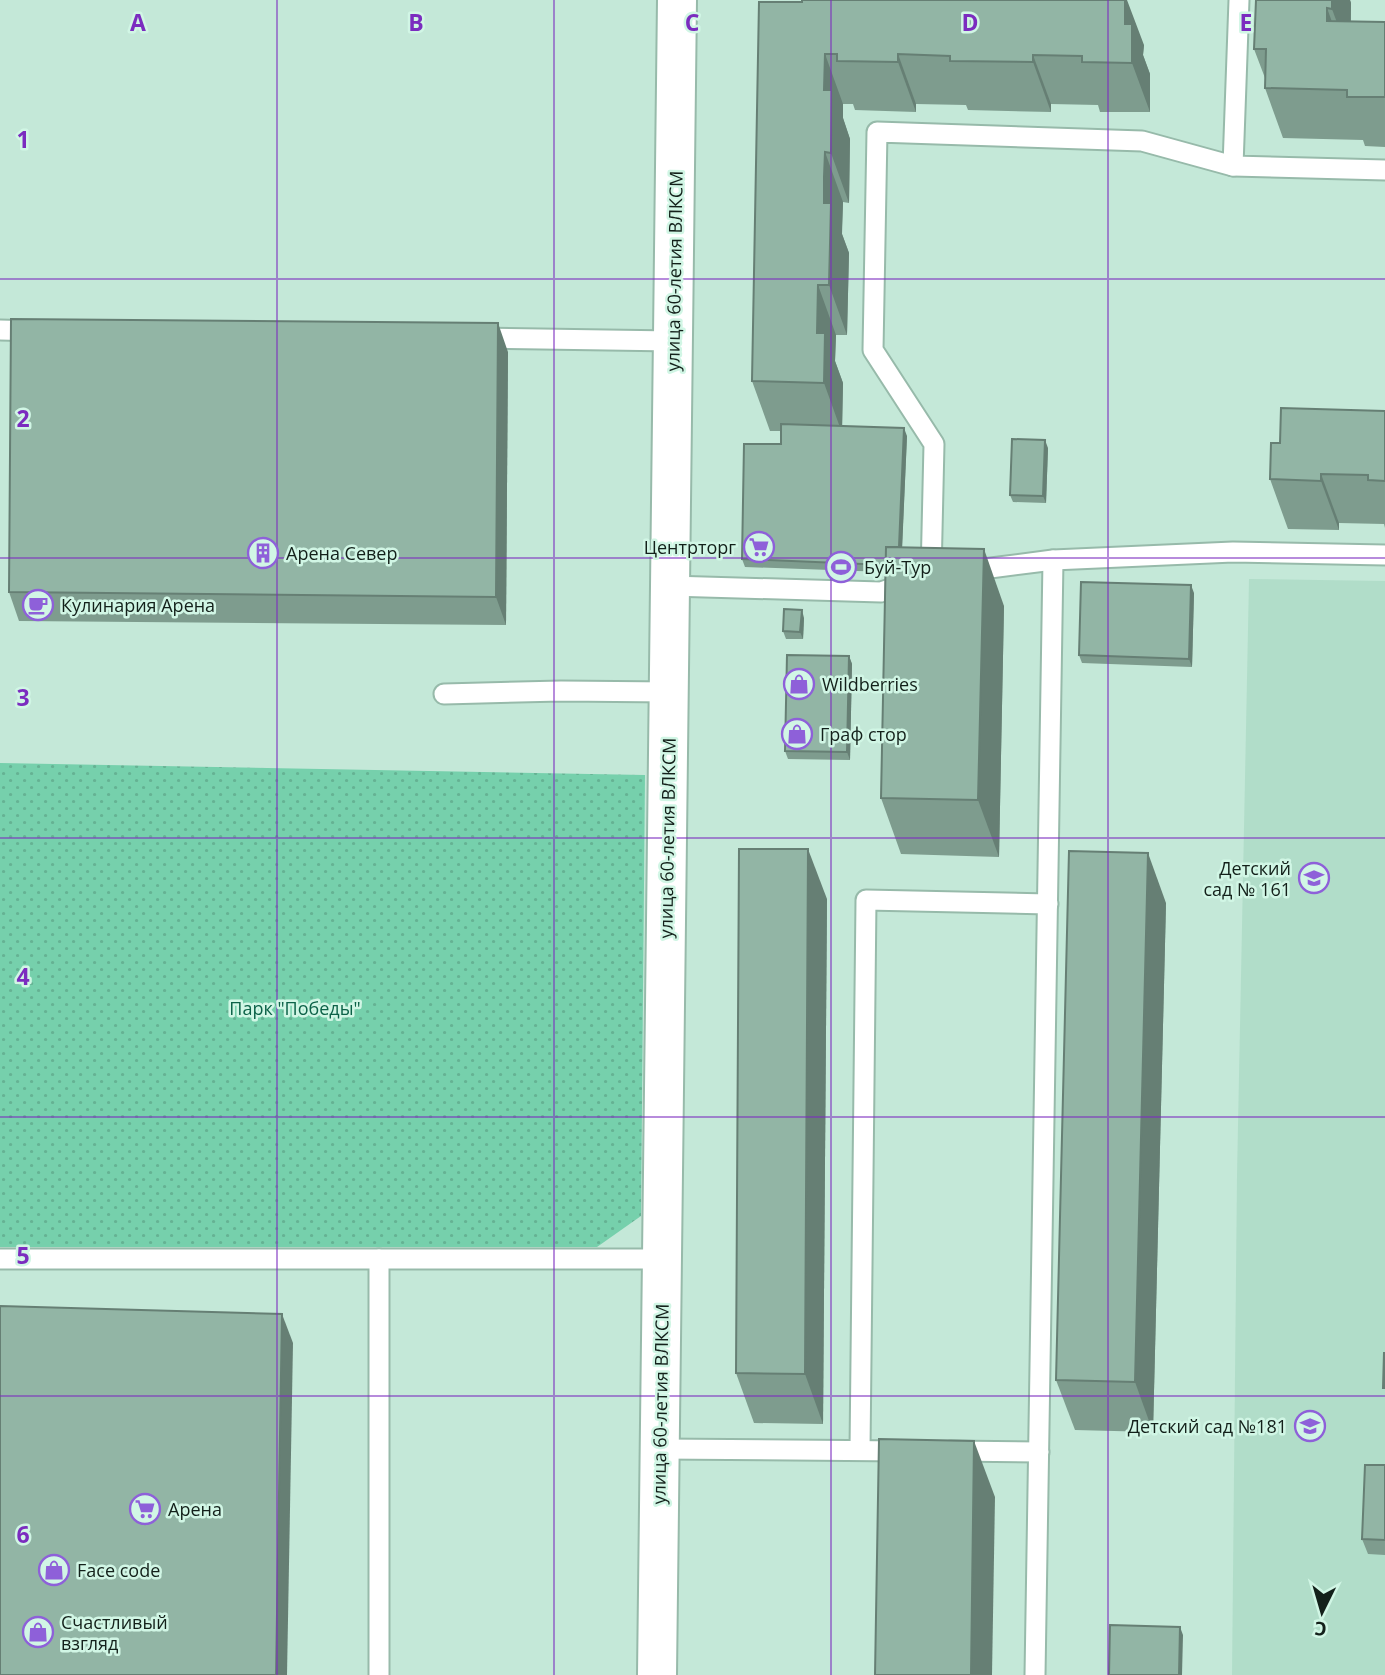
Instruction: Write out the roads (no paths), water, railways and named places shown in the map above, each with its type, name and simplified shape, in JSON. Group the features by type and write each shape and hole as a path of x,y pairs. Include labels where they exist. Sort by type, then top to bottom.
{"street":[{"name":"улица 60-летия ВЛКСМ","path":"657,1675 677,0"}],"lane":[{"path":"1233,166 1239,0"},
{"path":"931,575 934,444 873,350 877,132 1143,141 1233,166 1385,170"},
{"path":"0,330 55,331"},
{"path":"456,337 673,341"},
{"path":"670,586 881,592 931,575 1053,560 1233,552 1385,555"},
{"path":"1035,1675 1053,560"},
{"path":"443,694 670,692"},
{"path":"860,1450 866,900 1048,904"},
{"path":"0,1259 662,1259"},
{"path":"379,1259 379,1675"},
{"path":"660,1449 1039,1452"}],"place":[{"name":"Центрторг","path":"759,547"},
{"name":"Арена Север","path":"263,553"},
{"name":"Буй-Тур","path":"841,567"},
{"name":"Кулинария Арена","path":"38,605"},
{"name":"Wildberries","path":"799,684"},
{"name":"Граф стор","path":"797,734"},
{"name":"Детский сад № 161","path":"1314,878"},
{"name":"Детский сад №181","path":"1310,1426"},
{"name":"Арена","path":"145,1509"},
{"name":"Face code","path":"54,1570"},
{"name":"Счастливый взгляд","path":"38,1632"}],"park label":[{"name":"Парк \"Победы\"","path":"295,1008"}]}
